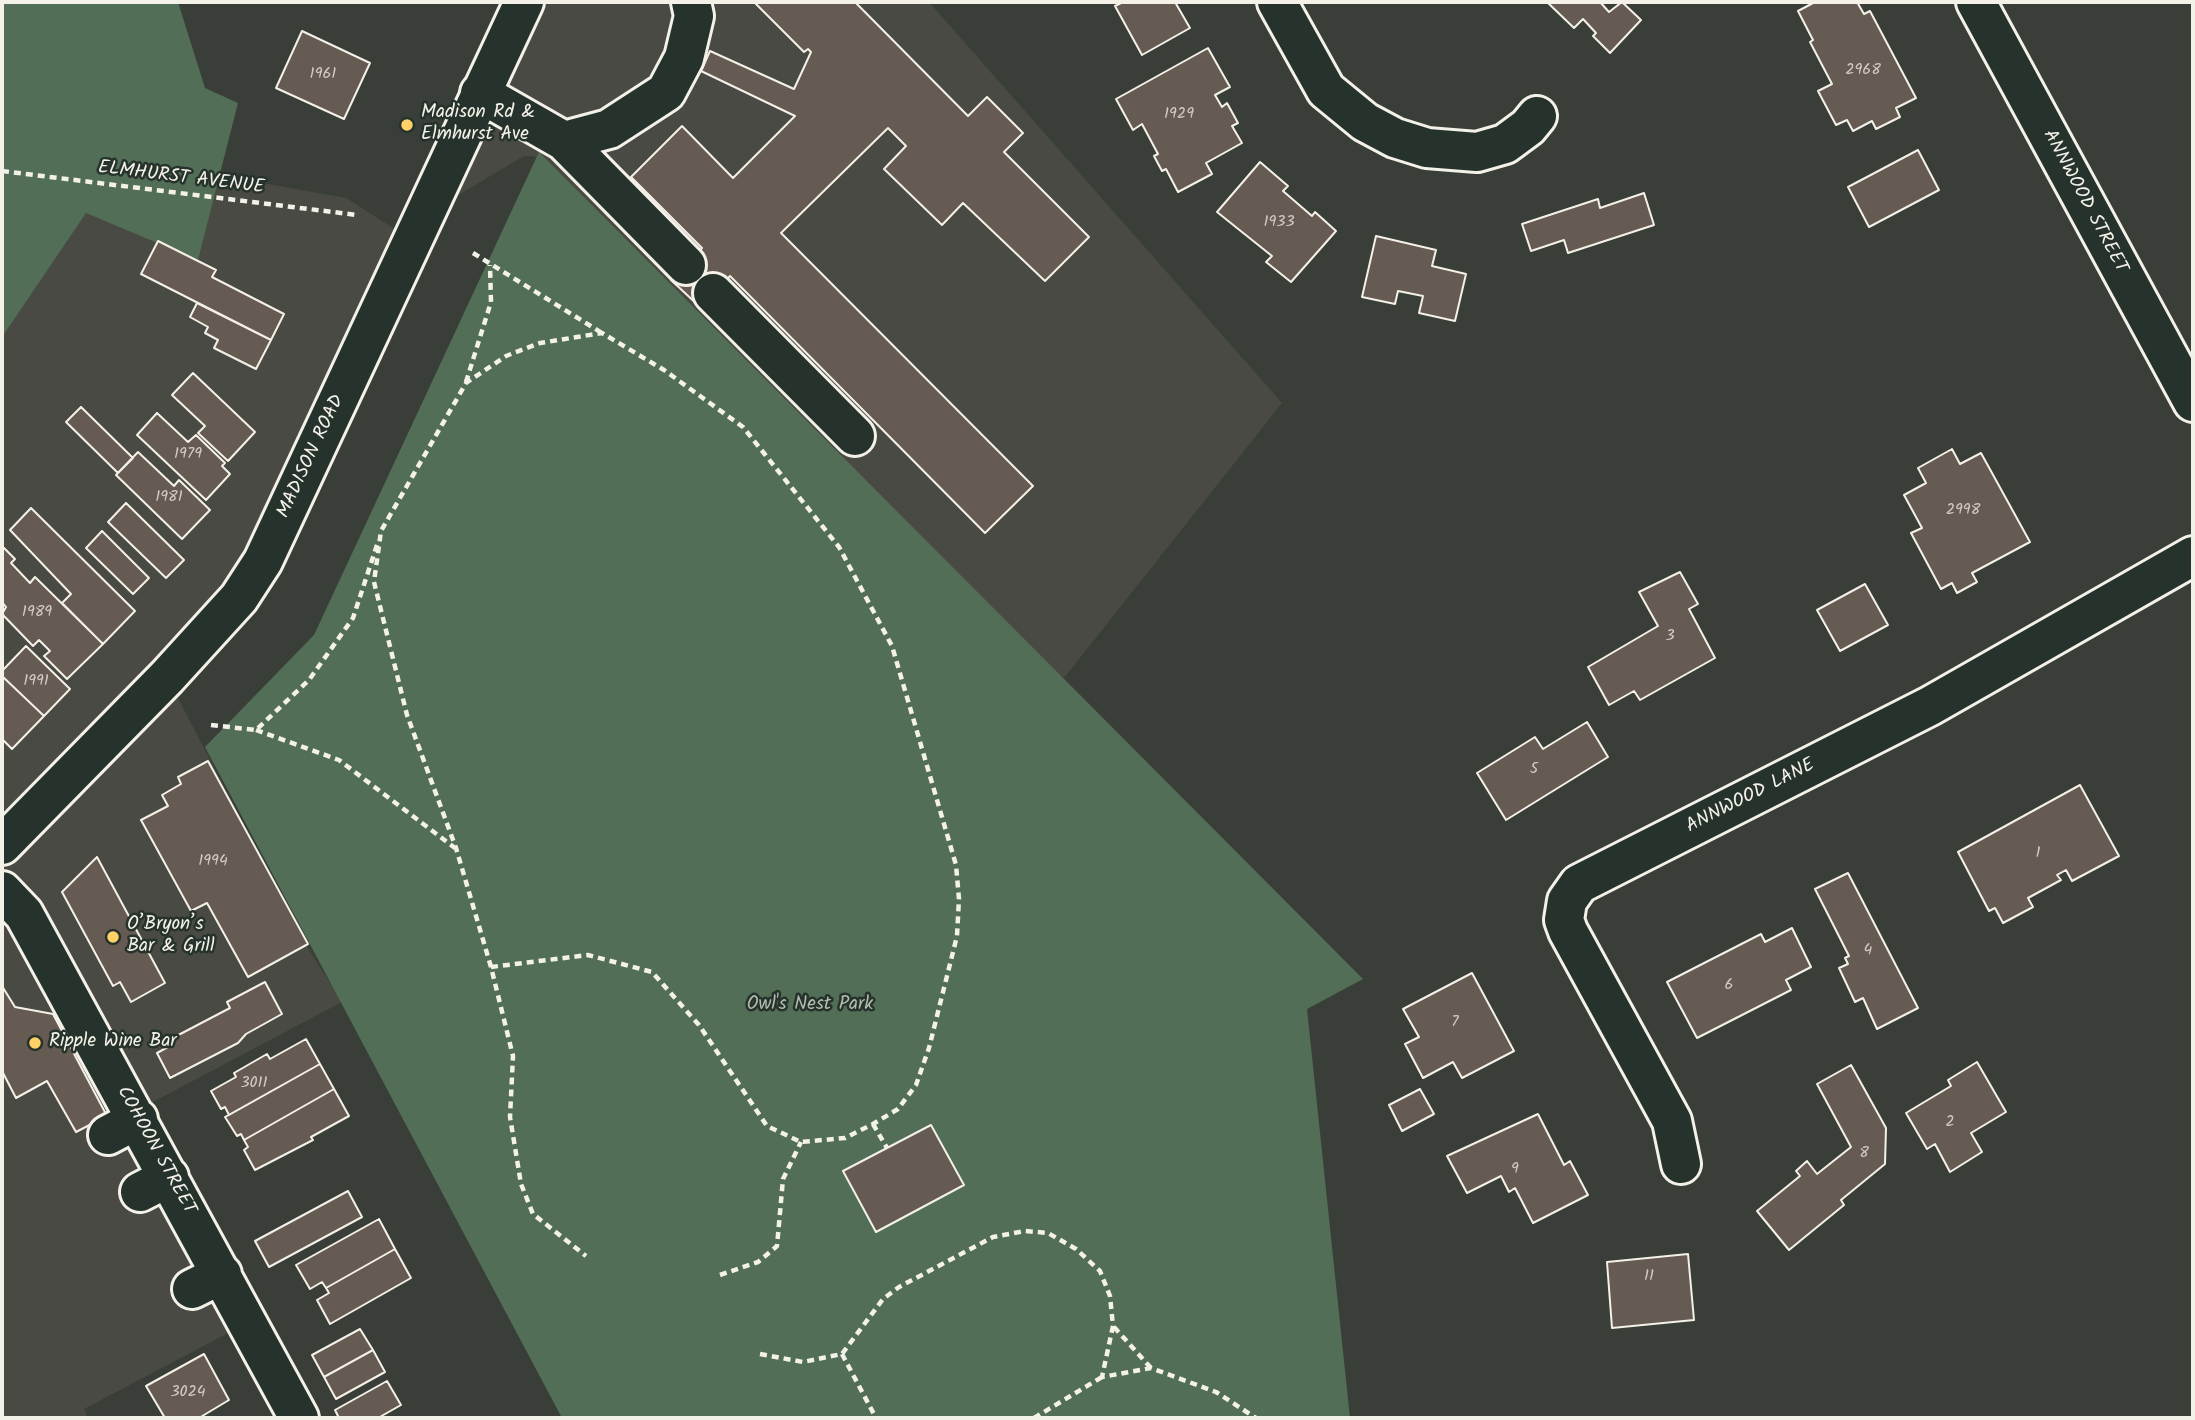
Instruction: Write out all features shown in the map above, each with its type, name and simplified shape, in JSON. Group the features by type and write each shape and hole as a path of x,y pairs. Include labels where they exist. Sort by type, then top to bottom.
{"street":[{"name":"MADISON ROAD","path":"2,845 167,677 239,598 263,561 524,2"},
{"path":"564,141 609,129 666,92 684,58 694,16 691,2"},
{"path":"1277,2 1326,90 1365,122 1395,138 1427,148 1478,152 1505,144 1528,127 1537,116"},
{"name":"ANNWOOD STREET","path":"1976,2 2193,402"},
{"path":"480,93 564,141 686,265"},
{"path":"713,293 855,436"},
{"name":"ANNWOOD LANE","path":"1681,1164 1672,1121 1568,931 1564,920 1567,901 1579,884 1930,706 2193,556"},
{"name":"COHOON STREET","path":"2,891 24,914 123,1127 207,1281 299,1418"}],"path":[{"name":"ELMHURST AVENUE","path":"2,171 357,215"},
{"path":"473,253 664,370 743,427 839,547 892,646 956,865 959,900 957,936 929,1048 916,1085 898,1109 845,1138 801,1142 767,1126 699,1026 652,972 588,955 491,967"},
{"path":"256,730 309,680 353,618 381,531 466,383 491,302 490,264"},
{"path":"466,383 506,356 540,343 603,333"},
{"path":"381,531 374,582 407,715 456,849 491,967 513,1056 510,1117 521,1184 533,1214 586,1256"},
{"path":"211,725 256,730 339,760 456,849"},
{"path":"873,1125 887,1148"},
{"path":"720,1275 758,1262 777,1247 783,1179 801,1142"},
{"path":"760,1354 803,1362 842,1354 883,1299 899,1287 993,1237 1025,1231 1048,1233 1076,1249 1100,1271 1110,1296 1113,1326 1102,1377"},
{"path":"1113,1326 1151,1368 1216,1392 1256,1418"},
{"path":"842,1354 876,1418"},
{"path":"1034,1418 1102,1377 1151,1368"}],"shaded area":[{"path":"524,2 929,2 1282,403 1064,678 1006,642 543,157 524,156 426,214"},
{"path":"2,136 346,198 412,240 263,561 167,677 309,950 342,1002 134,1112 247,1323 84,1409 88,1418 2,1418"}],"green space":[{"path":"2,2 178,2 205,88 238,103 198,260 86,213 2,337"},
{"name":"Owl's Nest Park","path":"539,152 1363,979 1307,1009 1350,1418 562,1418 205,747 314,635"}],"building":[{"path":"754,2 855,2 968,116 987,97 1023,133 1004,152 1089,237 1045,281 963,203 942,225 884,169 906,146 888,128 781,233 1033,486 985,533 730,276 700,307 671,280 702,248 631,177 682,126 733,178 795,116 701,71 710,51 794,89 811,52 808,49 804,52"},
{"path":"1123,2 1175,2 1190,28 1142,55 1115,6"},
{"path":"1547,2 1600,2 1609,12 1622,2 1641,20 1610,53 1593,36 1596,33 1583,19 1574,28"},
{"path":"1815,2 1857,2 1864,14 1870,11 1916,98 1896,108 1900,117 1876,129 1872,121 1853,131 1847,120 1836,125 1818,91 1832,84 1810,42 1813,40 1798,11"},
{"path":"302,31 370,63 344,119 276,88"},
{"path":"1208,48 1230,87 1215,95 1222,107 1227,103 1238,123 1232,126 1242,143 1206,163 1212,174 1178,192 1166,169 1162,171 1154,156 1158,154 1142,124 1133,130 1116,99"},
{"path":"1918,150 1939,190 1869,227 1848,187"},
{"path":"1260,162 1288,186 1283,191 1312,216 1315,212 1336,231 1291,282 1266,262 1272,256 1217,212"},
{"path":"1644,193 1654,225 1568,253 1564,240 1531,251 1522,224 1598,199 1600,208"},
{"path":"1376,236 1436,250 1432,266 1466,274 1455,321 1419,313 1423,296 1398,291 1395,304 1362,297"},
{"path":"158,241 216,270 212,277 284,314 271,340 141,274"},
{"path":"197,303 271,340 256,369 214,348 218,340 205,333 208,327 190,317"},
{"path":"193,373 255,432 228,461 198,433 205,426 172,395"},
{"path":"81,407 133,458 118,473 66,422"},
{"path":"157,413 188,442 196,435 225,463 222,466 230,474 206,500 137,435"},
{"path":"1952,449 1960,464 1981,453 2030,542 1972,573 1977,582 1957,593 1952,583 1941,589 1911,533 1922,528 1904,495 1926,483 1918,468"},
{"path":"138,452 174,486 179,480 210,510 182,539 116,475"},
{"path":"126,503 184,560 166,578 108,522"},
{"path":"31,508 135,611 103,644 62,603 71,594 10,530"},
{"path":"102,531 149,578 133,594 86,548"},
{"path":"2,546 15,559 11,563 30,583 35,577 103,644 67,679 44,656 50,651 39,640 33,646 2,614 6,607 2,602"},
{"path":"1680,572 1698,604 1689,609 1715,658 1640,700 1634,691 1609,705 1588,667 1658,626 1639,592"},
{"path":"1865,584 1888,625 1840,651 1817,610"},
{"path":"26,646 70,689 44,716 2,676 2,671"},
{"path":"2,676 44,716 12,749 2,739"},
{"path":"1587,722 1608,757 1506,820 1477,773 1535,737 1543,749"},
{"path":"208,761 308,944 248,977 207,903 191,911 141,820 168,806 162,795 181,784 178,777"},
{"path":"2080,785 2119,856 2072,881 2066,870 2057,875 2061,880 2028,898 2033,907 2003,923 1995,908 1989,911 1958,852"},
{"name":"O’Bryon’s Bar & Grill","path":"97,857 165,983 131,1002 120,982 113,986 62,892"},
{"path":"1848,873 1918,1008 1877,1029 1863,998 1855,1002 1839,968 1848,964 1845,958 1849,956 1815,889"},
{"path":"1792,928 1811,967 1786,980 1791,990 1697,1038 1667,982 1761,934 1765,942"},
{"path":"1472,973 1514,1051 1462,1078 1453,1062 1423,1078 1405,1044 1419,1037 1403,1009"},
{"path":"265,982 282,1014 246,1034 238,1043 170,1078 157,1053 168,1047 165,1042 230,1008 227,1002"},
{"name":"Ripple Wine Bar","path":"2,986 15,1007 53,1014 107,1116 76,1132 47,1081 16,1098 2,1071"},
{"path":"306,1039 320,1064 229,1115 225,1107 221,1109 211,1091 236,1077 234,1073 267,1054 270,1059"},
{"path":"1977,1062 2006,1112 1971,1133 1982,1152 1950,1172 1935,1144 1927,1149 1906,1113 1951,1086 1948,1080"},
{"path":"320,1064 334,1089 244,1140 241,1134 237,1136 225,1117"},
{"path":"1851,1065 1886,1128 1885,1164 1841,1200 1844,1205 1789,1250 1757,1211 1800,1176 1796,1171 1807,1161 1817,1174 1851,1147 1817,1084"},
{"path":"334,1089 349,1116 311,1137 313,1140 255,1170 244,1150 248,1147 244,1140"},
{"path":"1420,1089 1434,1114 1402,1131 1389,1105"},
{"path":"1538,1114 1564,1165 1570,1161 1588,1195 1533,1223 1515,1188 1509,1192 1501,1176 1467,1193 1447,1156"},
{"path":"931,1125 964,1185 876,1232 843,1171"},
{"path":"348,1191 362,1217 269,1267 255,1241"},
{"path":"379,1219 395,1249 326,1288 322,1282 310,1289 296,1265"},
{"path":"395,1249 411,1278 330,1324 317,1300 329,1293 326,1288"},
{"path":"1688,1254 1694,1320 1612,1328 1607,1262"},
{"path":"360,1329 373,1350 324,1377 312,1355"},
{"path":"373,1350 385,1372 336,1399 324,1377"},
{"path":"204,1354 229,1400 199,1418 165,1418 146,1386"},
{"path":"387,1381 401,1405 378,1418 339,1418 335,1410"}],"place":[{"name":"Madison Rd & Elmhurst Ave","path":"407,125"},
{"name":"O’Bryon’s Bar & Grill","path":"113,937"},
{"name":"Ripple Wine Bar","path":"35,1043"}]}
